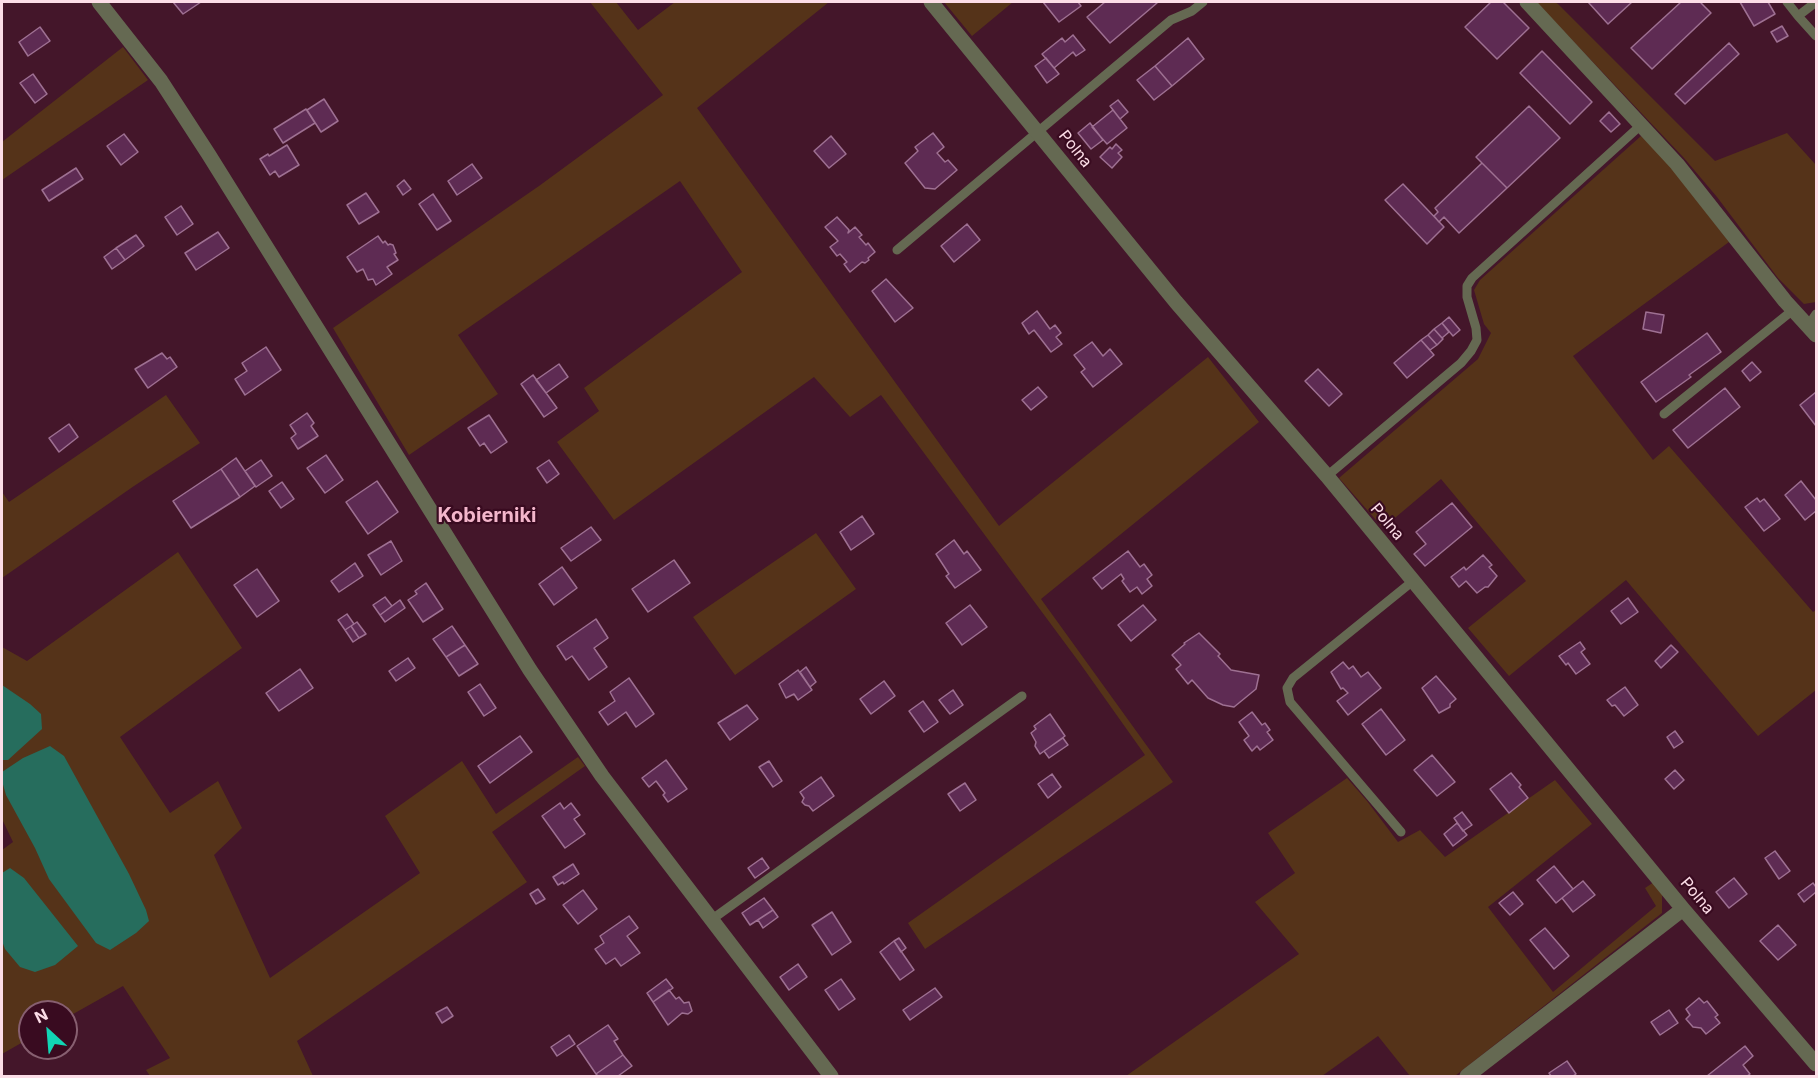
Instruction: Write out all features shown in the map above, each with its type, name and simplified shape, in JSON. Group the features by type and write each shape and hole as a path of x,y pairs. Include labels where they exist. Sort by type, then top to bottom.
{"street":[{"path":"99,2 161,81 530,670 602,776 831,1077"},
{"name":"Polna","path":"932,2 1176,302 1327,476 1683,909 1816,1064"},
{"path":"1527,2 1677,164 1793,310 1814,325"},
{"path":"1467,1077 1683,909"}],"lane":[{"path":"1787,2 1816,36"},
{"path":"1798,16 1816,2"},
{"path":"897,250 1171,20 1184,15 1200,3"},
{"path":"1327,476 1461,363 1477,340 1467,297 1467,286 1472,278 1641,125"},
{"path":"1664,414 1793,310"},
{"path":"1401,832 1290,702 1287,688 1293,678 1413,581"},
{"path":"711,920 1022,696"}],"shaded area":[{"path":"590,2 616,2 638,30 675,2 829,2 697,108 999,526 1208,357 1259,422 1041,599 1173,782 925,949 908,923 1145,755 881,395 850,417 814,377 614,520 557,442 599,411 584,388 742,272 680,181 458,335 498,394 409,455 333,328 539,186 663,95"},
{"path":"944,2 1013,2 972,36"},
{"path":"1536,2 1558,4 1715,161 1787,133 1816,165 1816,302 1804,304 1778,278 1717,197 1684,158"},
{"path":"123,47 148,80 2,180 2,142"},
{"path":"1641,136 1666,160 1729,242 1573,356 1653,460 1669,446 1813,612 1816,610 1816,690 1758,736 1626,580 1509,676 1468,628 1526,581 1441,479 1383,528 1339,478 1478,359 1491,333 1484,324 1474,290 1480,280"},
{"path":"166,395 200,443 2,578 2,492 9,502"},
{"path":"816,533 856,589 735,675 693,617"},
{"path":"178,552 242,648 120,737 170,813 218,781 242,828 214,855 270,978 420,873 385,816 462,761 496,814 578,757 585,766 492,832 527,882 297,1041 313,1076 150,1076 146,1070 170,1058 123,986 78,1011 78,1000 18,1000 18,1045 2,1054 2,850 13,842 2,819 2,647 27,661"},
{"path":"2,685 41,714 42,729 8,760 2,760"},
{"path":"50,746 64,756 129,874 146,910 149,921 136,933 110,950 96,943 49,879 6,795 2,772 23,758"},
{"path":"1347,778 1398,842 1420,830 1445,857 1555,780 1592,824 1488,907 1553,992 1656,906 1645,888 1654,882 1662,894 1662,913 1455,1076 1410,1076 1378,1036 1322,1076 1126,1076 1299,954 1255,902 1295,873 1268,833"},
{"path":"10,868 24,878 78,946 55,965 35,972 20,967 5,949 2,941 2,873"}],"building":[{"path":"173,2 201,2 183,14"},
{"path":"1043,2 1078,2 1081,6 1059,22"},
{"path":"1105,2 1157,3 1110,43 1087,17"},
{"path":"1491,2 1503,2 1529,28 1497,59 1465,27"},
{"path":"1588,2 1632,2 1608,24"},
{"path":"1681,2 1703,2 1701,3 1711,13 1652,69 1631,48"},
{"path":"1740,2 1768,2 1775,14 1754,26"},
{"path":"1782,26 1788,36 1777,42 1771,32"},
{"path":"40,27 50,41 28,56 19,42"},
{"path":"1073,35 1085,50 1076,56 1073,52 1054,68 1042,54 1062,38 1065,42"},
{"path":"1188,38 1204,59 1172,86 1155,66"},
{"path":"1729,43 1739,54 1685,104 1675,94"},
{"path":"1542,51 1592,102 1570,124 1520,73"},
{"path":"1046,58 1059,74 1047,83 1035,66"},
{"path":"1155,66 1172,86 1154,100 1137,80"},
{"path":"33,74 47,94 35,103 20,83"},
{"path":"324,99 338,121 321,132 307,110"},
{"path":"1118,100 1128,112 1120,119 1110,106"},
{"path":"1529,106 1560,138 1507,188 1476,157"},
{"path":"306,109 315,123 283,143 274,129"},
{"path":"1113,110 1127,128 1107,144 1092,127"},
{"path":"1609,112 1620,124 1611,132 1600,121"},
{"path":"1090,123 1103,140 1091,149 1078,133"},
{"path":"933,133 944,147 937,153 957,170 935,189 925,188 905,163 918,151 915,147"},
{"path":"124,134 138,152 121,165 107,146"},
{"path":"831,136 846,154 829,168 814,151"},
{"path":"1116,144 1122,150 1118,153 1122,157 1112,168 1100,157"},
{"path":"287,145 299,165 279,177 275,171 270,175 260,159"},
{"path":"1482,163 1507,188 1459,233 1444,217 1439,222 1434,216 1438,212 1435,208"},
{"path":"472,164 482,178 457,195 448,181"},
{"path":"76,168 83,179 49,201 42,190"},
{"path":"404,180 411,189 403,195 397,186"},
{"path":"1403,184 1444,227 1427,244 1385,200"},
{"path":"366,193 379,212 359,224 347,205"},
{"path":"433,194 451,221 437,230 419,204"},
{"path":"181,206 193,224 177,235 165,217"},
{"path":"837,217 849,230 848,233 855,227 862,235 859,237 875,252 868,258 869,260 862,262 850,272 844,264 847,262 840,254 837,256 830,247 838,241 825,227"},
{"path":"967,224 980,240 954,262 941,246"},
{"path":"218,232 229,248 196,270 185,253"},
{"path":"136,235 144,246 125,260 116,248"},
{"path":"378,236 383,243 385,241 388,245 393,245 396,253 394,254 398,260 387,267 392,274 376,285 373,279 368,280 363,269 357,272 347,257"},
{"path":"116,248 125,260 112,269 104,257"},
{"path":"886,279 913,308 895,322 872,291"},
{"path":"1037,311 1050,329 1055,325 1061,333 1056,337 1062,344 1051,352 1034,330 1029,334 1022,323"},
{"path":"1646,312 1664,315 1661,333 1643,329"},
{"path":"1449,317 1460,330 1453,336 1442,323"},
{"path":"1442,323 1449,332 1442,338 1434,329"},
{"path":"1434,329 1443,339 1437,345 1428,335"},
{"path":"1707,333 1721,352 1656,402 1641,382"},
{"path":"1428,335 1437,345 1430,350 1421,340"},
{"path":"1421,340 1434,355 1407,378 1394,363"},
{"path":"1092,342 1103,356 1110,349 1122,364 1093,387 1081,372 1085,369 1074,355"},
{"path":"266,347 281,370 245,395 235,379 247,371 242,363"},
{"path":"162,353 167,359 170,357 177,367 148,388 135,369"},
{"path":"1752,362 1761,372 1750,381 1742,371"},
{"path":"559,364 568,377 546,393 536,380"},
{"path":"1318,369 1342,394 1329,406 1305,381"},
{"path":"533,375 557,408 544,417 521,384"},
{"path":"1038,387 1047,397 1031,410 1022,400"},
{"path":"1725,388 1740,407 1688,448 1673,430"},
{"path":"1816,392 1816,426 1800,405"},
{"path":"307,413 314,423 311,426 318,436 298,449 291,438 296,434 290,425"},
{"path":"489,415 507,442 491,453 484,443 480,446 468,428"},
{"path":"69,424 78,437 59,452 49,438"},
{"path":"326,455 343,480 325,493 307,468"},
{"path":"236,458 255,486 240,497 221,469"},
{"path":"261,460 272,476 256,487 245,471"},
{"path":"549,460 559,474 547,483 537,468"},
{"path":"221,469 240,497 191,528 173,501"},
{"path":"377,481 398,512 368,534 346,502"},
{"path":"1801,481 1816,500 1816,511 1805,520 1785,495"},
{"path":"282,482 294,499 281,508 269,491"},
{"path":"1757,498 1760,502 1764,499 1780,519 1764,531 1745,507"},
{"path":"1452,503 1472,527 1425,566 1414,554 1426,544 1416,532"},
{"path":"862,516 874,534 851,550 840,532"},
{"path":"591,527 601,540 571,561 561,548"},
{"path":"954,540 964,554 967,551 981,570 955,588 946,576 949,574 936,554"},
{"path":"391,541 402,561 381,575 368,555"},
{"path":"1128,551 1140,567 1144,564 1152,575 1147,579 1152,586 1142,594 1137,587 1130,592 1122,581 1124,579 1121,574 1102,589 1093,578"},
{"path":"1483,555 1492,565 1489,567 1497,576 1488,587 1477,593 1466,581 1459,587 1451,577 1464,567 1466,570"},
{"path":"674,560 690,583 648,612 632,589"},
{"path":"355,563 363,576 339,592 331,581"},
{"path":"562,567 577,588 554,605 539,584"},
{"path":"257,569 279,601 257,617 234,585"},
{"path":"426,583 443,609 423,622 408,600 417,594 415,591"},
{"path":"385,597 392,606 380,615 373,605"},
{"path":"1628,598 1638,612 1621,624 1611,611"},
{"path":"400,600 405,608 385,622 380,615"},
{"path":"970,605 987,627 962,645 946,623"},
{"path":"1143,605 1156,620 1131,641 1118,625"},
{"path":"347,614 354,624 345,630 338,620"},
{"path":"596,619 608,638 594,648 607,667 589,680 572,656 566,660 557,646"},
{"path":"357,622 366,634 359,638 351,626"},
{"path":"351,626 359,638 353,642 345,630"},
{"path":"452,626 465,645 446,657 433,639"},
{"path":"1199,633 1220,654 1218,656 1231,670 1259,675 1256,689 1234,707 1208,698 1192,680 1188,684 1176,669 1181,665 1172,655"},
{"path":"1580,642 1585,649 1581,652 1590,664 1576,674 1559,656"},
{"path":"465,645 478,664 459,676 446,657"},
{"path":"1671,645 1678,652 1661,668 1655,661"},
{"path":"408,658 415,668 396,681 389,671"},
{"path":"1343,662 1349,669 1353,666 1361,677 1368,672 1381,688 1348,715 1337,701 1348,693 1343,688 1341,689 1331,672"},
{"path":"806,667 816,682 810,687 800,672"},
{"path":"300,669 313,688 279,711 266,693"},
{"path":"798,670 812,690 798,700 794,694 786,698 779,684"},
{"path":"1436,676 1456,699 1450,707 1439,713 1422,688"},
{"path":"629,678 654,714 636,727 626,712 608,725 599,712 615,701 610,692"},
{"path":"884,681 895,696 871,714 860,699"},
{"path":"480,684 496,708 484,716 468,692"},
{"path":"1625,687 1638,705 1624,716 1615,705 1612,706 1607,700"},
{"path":"953,690 963,705 950,714 939,700"},
{"path":"923,701 938,722 924,732 909,711"},
{"path":"747,705 758,719 730,740 718,723"},
{"path":"1381,709 1405,740 1386,755 1362,724"},
{"path":"1252,712 1262,725 1265,723 1270,730 1267,732 1273,740 1260,750 1257,746 1252,751 1244,740 1249,736 1239,722"},
{"path":"1050,714 1065,736 1040,754 1031,733 1036,729 1034,726"},
{"path":"1675,731 1683,742 1674,748 1667,737"},
{"path":"520,736 532,752 490,783 478,766"},
{"path":"1063,738 1068,745 1049,758 1044,751"},
{"path":"1432,755 1455,782 1437,796 1414,770"},
{"path":"666,760 687,789 668,802 663,795 665,793 656,781 649,787 642,778"},
{"path":"769,761 782,781 773,787 759,767"},
{"path":"1675,770 1684,780 1674,789 1665,779"},
{"path":"1511,773 1528,798 1509,813 1490,789"},
{"path":"1052,774 1061,787 1048,798 1038,784"},
{"path":"821,777 834,796 813,811 802,802 804,798 800,792"},
{"path":"965,783 976,800 960,811 948,794"},
{"path":"560,803 564,809 571,803 580,815 574,819 585,834 565,848 542,816"},
{"path":"1462,812 1472,825 1463,831 1454,818"},
{"path":"1457,823 1467,835 1453,846 1444,834"},
{"path":"1775,851 1790,871 1779,879 1765,858"},
{"path":"762,858 769,868 755,878 748,868"},
{"path":"573,864 579,874 564,884 563,882 558,885 553,877"},
{"path":"1554,866 1573,889 1556,903 1537,880"},
{"path":"1734,878 1747,894 1729,908 1716,892"},
{"path":"1583,881 1595,895 1573,912 1562,898"},
{"path":"1813,883 1816,892 1804,902 1798,894"},
{"path":"538,889 545,899 536,904 530,894"},
{"path":"583,890 597,909 578,924 563,905"},
{"path":"1513,892 1523,904 1510,915 1499,903"},
{"path":"764,898 773,910 750,925 742,913"},
{"path":"773,910 778,917 763,928 758,920"},
{"path":"832,912 851,942 832,955 812,925"},
{"path":"629,916 638,928 627,936 640,953 621,966 615,958 606,964 595,949 604,943 600,936"},
{"path":"1778,925 1796,945 1778,960 1760,941"},
{"path":"1545,928 1569,956 1554,969 1530,940"},
{"path":"899,938 906,948 901,952 894,941"},
{"path":"894,941 914,970 900,980 880,952"},
{"path":"798,964 807,977 789,990 780,977"},
{"path":"666,979 673,988 653,1002 647,993"},
{"path":"841,979 855,999 839,1010 825,990"},
{"path":"935,988 942,997 910,1020 903,1010"},
{"path":"669,990 676,999 679,997 684,1003 689,1002 692,1011 688,1014 682,1013 668,1025 653,1002"},
{"path":"1699,998 1704,1003 1707,1001 1718,1015 1715,1017 1720,1023 1706,1034 1701,1028 1693,1027 1686,1019 1690,1015 1686,1009"},
{"path":"447,1007 453,1016 442,1023 436,1013"},
{"path":"1669,1010 1678,1023 1660,1035 1651,1022"},
{"path":"608,1025 618,1039 614,1041 623,1055 596,1074 577,1046"},
{"path":"569,1035 575,1044 557,1056 551,1047"},
{"path":"1745,1046 1753,1056 1743,1065 1750,1074 1747,1076 1707,1076"},
{"path":"623,1055 632,1066 618,1076 598,1076 596,1074"},
{"path":"1567,1061 1576,1074 1551,1076 1549,1073"}],"district":[{"name":"Kobierniki","path":"487,516"}]}
